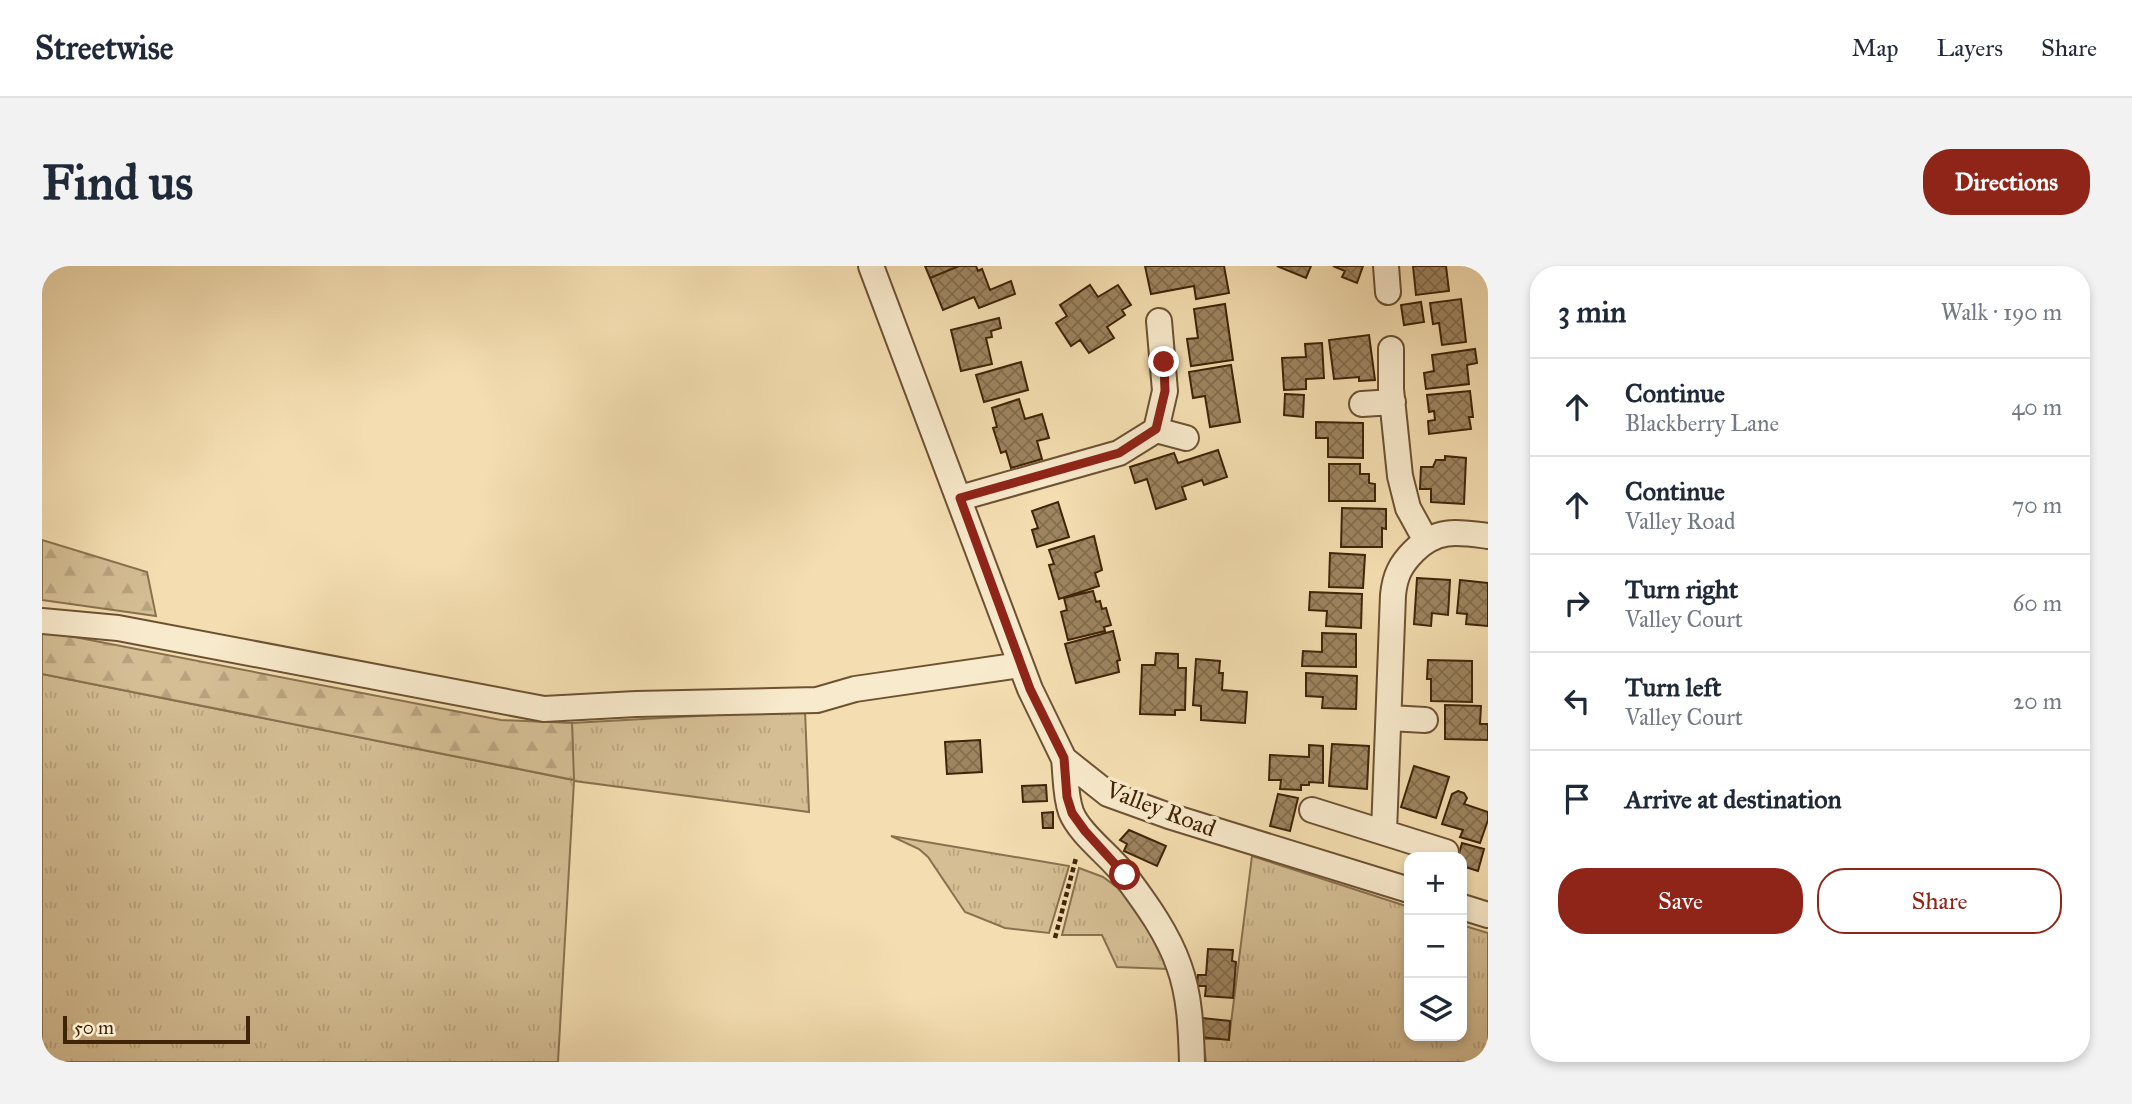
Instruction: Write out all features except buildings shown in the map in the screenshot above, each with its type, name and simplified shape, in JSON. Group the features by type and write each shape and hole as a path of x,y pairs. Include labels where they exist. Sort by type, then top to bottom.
{"street":[{"name":"Valley Road","path":"872,266 1030,689 1064,758 1108,794 1169,816 1404,888"},
{"path":"1386,266 1388,292"},
{"path":"960,498 1119,453 1156,429 1165,391 1159,321"},
{"path":"1391,349 1400,476 1408,508 1425,539"},
{"path":"1362,404 1393,402"},
{"path":"1156,429 1186,438"},
{"path":"1384,832 1395,579 1401,565 1425,539 1446,533 1488,536"},
{"path":"42,621 118,628 544,709 636,704 817,701 855,689 1021,665"},
{"path":"1390,719 1425,720"},
{"path":"1064,758 1067,797 1072,813 1125,875 1151,912 1180,967 1187,995 1192,1062"},
{"path":"1312,810 1446,852"},
{"path":"1467,909 1488,915"}],"path":[{"path":"1055,938 1085,831"}],"green space":[{"path":"42,540 147,572 156,616 42,600"},
{"path":"42,633 54,633 501,720 572,723 574,780 42,674"},
{"path":"42,674 573,780 572,723 805,710 809,812 574,781 558,1062 42,1062"},
{"path":"891,836 1069,866 1049,933 1005,928 965,912 928,857 919,849"},
{"path":"1252,856 1404,905 1404,1041 1467,1041 1467,927 1488,933 1488,1062 1206,1062 1203,1039 1229,1039"},
{"path":"1079,868 1103,877 1132,898 1168,969 1117,967 1102,935 1062,935"}],"route":[{"path":"1125,875 1072,813 1067,797 1064,758 1030,689 960,498 1119,453 1133,446 1156,429 1165,391 1164,362"}]}
